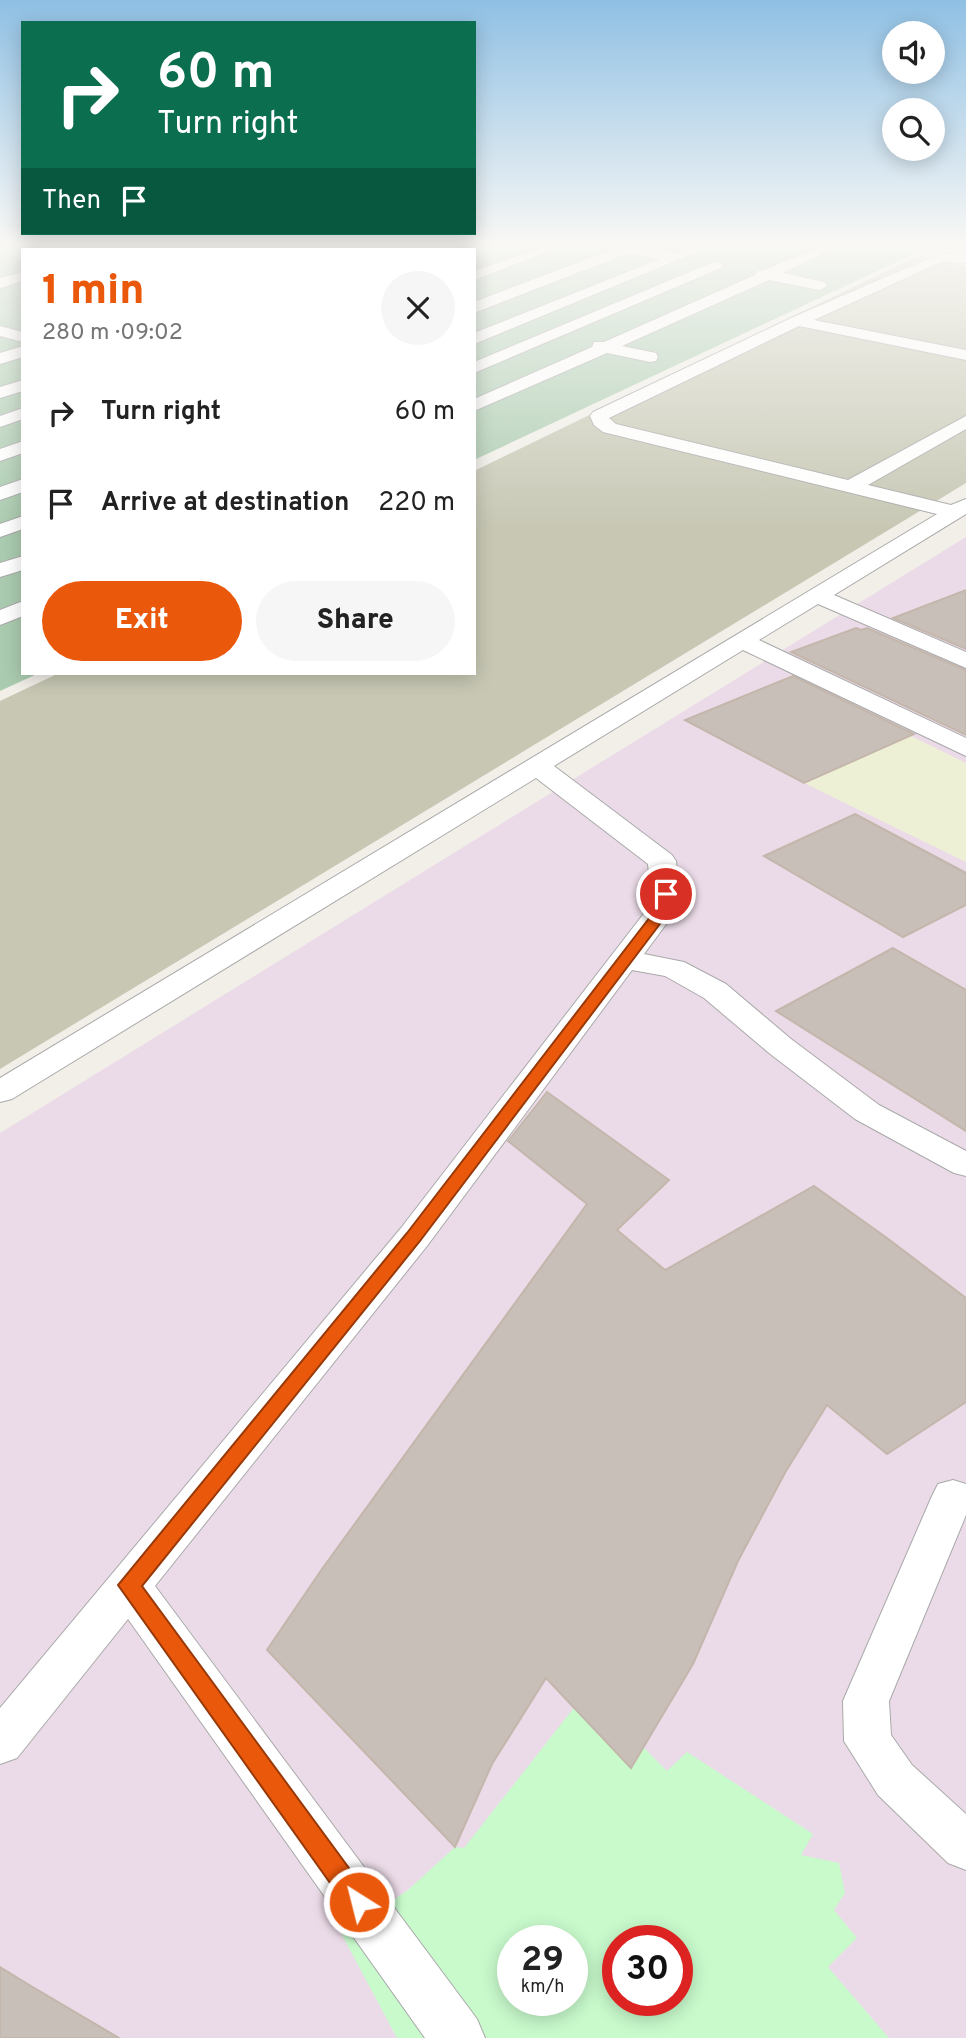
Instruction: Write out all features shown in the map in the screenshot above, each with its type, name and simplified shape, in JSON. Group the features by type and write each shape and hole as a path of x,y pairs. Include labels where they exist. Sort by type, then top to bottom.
{"street":[{"path":"476,367 539,340"},
{"path":"574,340 650,357"},
{"path":"476,404 620,340"},
{"path":"757,340 599,416 600,421 610,428 850,487 959,508"},
{"path":"892,340 966,355"},
{"path":"0,359 21,352"},
{"path":"0,393 21,386"},
{"path":"0,422 21,414"},
{"path":"850,487 966,421"},
{"path":"0,455 21,448"},
{"path":"0,494 21,486"},
{"path":"0,505 21,511"},
{"path":"0,1092 959,508"},
{"path":"0,531 21,523"},
{"path":"0,571 21,563"},
{"path":"815,595 966,661"},
{"path":"0,618 21,609"},
{"path":"740,640 966,748"},
{"path":"0,1743 414,1237 667,904 662,861 536,765"},
{"path":"624,960 673,968 715,991 780,1046 867,1112 966,1165"},
{"path":"953,1496 866,1701 868,1741 895,1780 966,1847"},
{"path":"129,1585 458,2038"}],"shaded area":[{"path":"744,340 966,340 966,483 0,1069 0,701 55,675 476,675 476,470"},
{"path":"966,537 966,2038 0,2038 0,1133"},
{"path":"911,736 966,763 966,862 804,783"}],"green space":[{"path":"0,340 21,340 21,675 35,675 0,691"},
{"path":"476,340 730,340 476,459"},
{"path":"587,1691 667,1771 687,1752 813,1834 801,1855 839,1863 845,1893 834,1910 857,1938 828,1967 889,2038 397,2038 342,1935 408,1890 455,1847 464,1848"}],"building":[{"path":"966,590 966,649 893,618"},
{"path":"856,628 867,628 966,670 966,735 791,652"},
{"path":"793,676 914,734 804,783 685,720"},
{"path":"855,814 966,873 966,905 903,937 764,856"},
{"path":"893,948 966,990 966,1131 776,1011"},
{"path":"547,1092 669,1180 617,1230 665,1270 814,1186 887,1238 966,1298 966,1402 887,1454 827,1405 786,1471 738,1561 693,1664 631,1768 546,1678 492,1764 455,1847 267,1650 322,1569 587,1204 508,1141"},
{"path":"0,1967 31,1986 119,2038 0,2038"}],"route":[{"path":"359,1902 129,1585 414,1237 667,904 666,894"}]}
